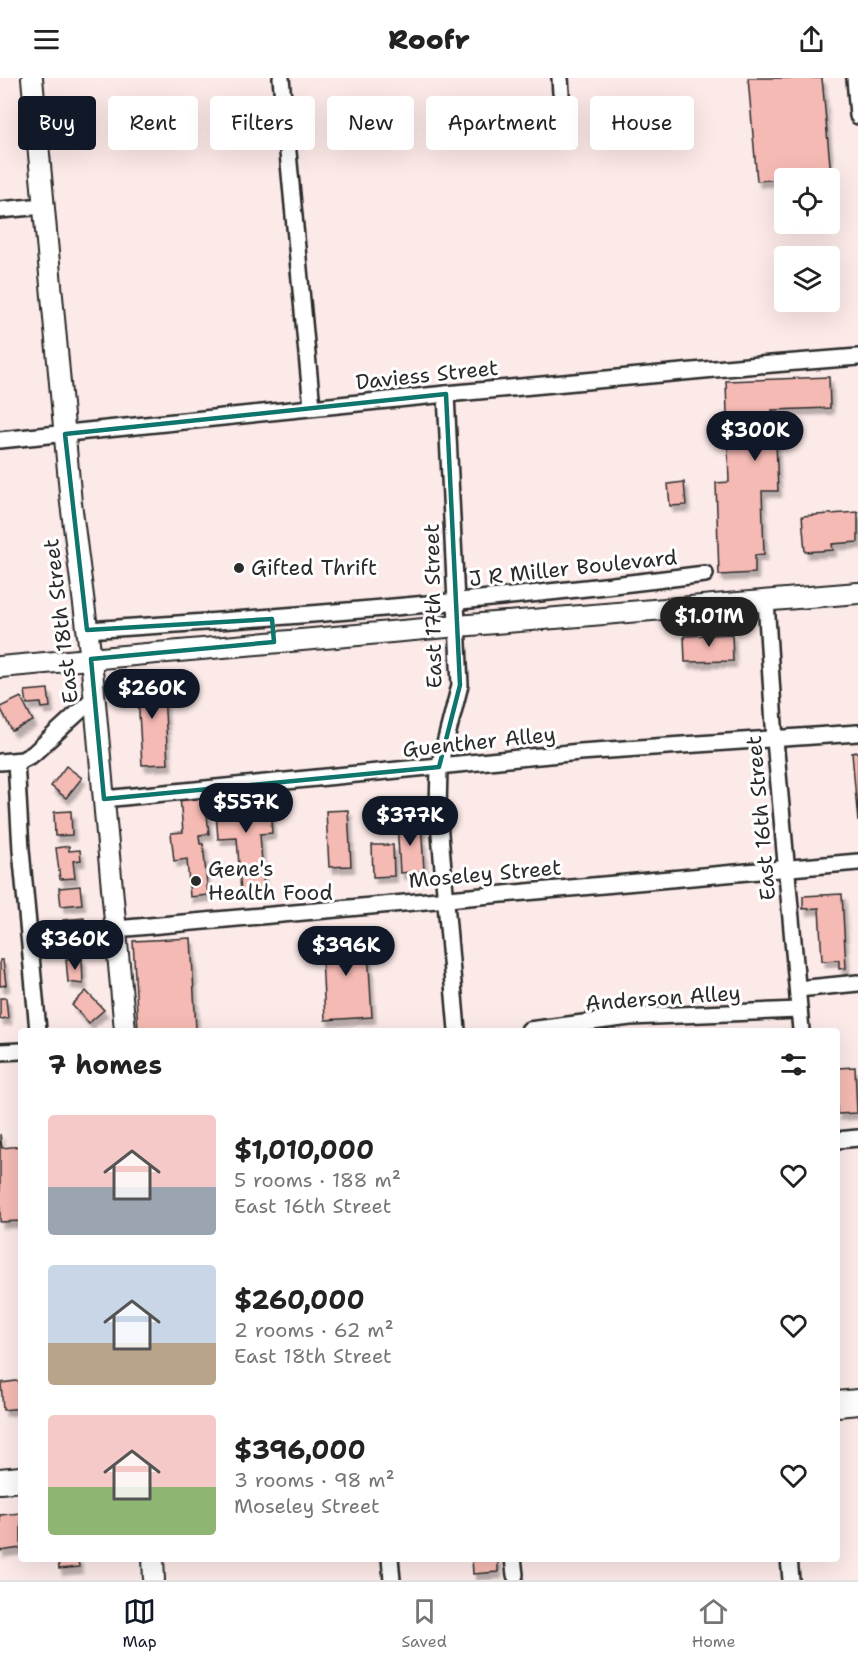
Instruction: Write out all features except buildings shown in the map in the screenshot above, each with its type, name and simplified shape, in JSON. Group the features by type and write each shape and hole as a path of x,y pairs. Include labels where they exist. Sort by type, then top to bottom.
{"main road":[{"path":"840,1404 858,1402"},
{"path":"0,1481 18,1479"}],"street":[{"name":"East 18th Street","path":"32,78 64,434 92,659 125,1028"},
{"path":"281,78 312,407"},
{"path":"855,78 858,116"},
{"path":"0,210 43,206"},
{"name":"Daviess Street","path":"0,440 312,407 858,357"},
{"name":"East 17th Street","path":"447,394 460,685 439,767 438,811 457,1028"},
{"name":"J R Miller Boulevard","path":"87,630 272,618 456,602 705,574"},
{"path":"0,668 274,642 858,593"},
{"name":"East 16th Street","path":"766,602 775,740 801,1028"},
{"path":"272,618 274,642"},
{"path":"0,762 16,761 33,754 95,698"},
{"name":"Guenther Alley","path":"104,799 580,752 858,733"},
{"path":"16,761 21,850 38,1028"},
{"name":"Moseley Street","path":"116,928 858,862"},
{"path":"798,989 858,983"},
{"name":"Anderson Alley","path":"545,1028 630,1017 800,1010"},
{"path":"0,1052 18,1051"},
{"path":"840,1140 858,1138"},
{"path":"153,1562 153,1580"},
{"path":"390,1562 392,1580"},
{"path":"513,1562 515,1575"},
{"path":"789,1562 791,1580"}],"highlighted area":[{"path":"446,394 460,685 439,767 104,799 91,659 274,642 272,619 87,630 65,434"}],"place":[{"name":"Gifted Thrift","path":"239,568"},
{"name":"Gene's Health Food","path":"196,881"}]}
